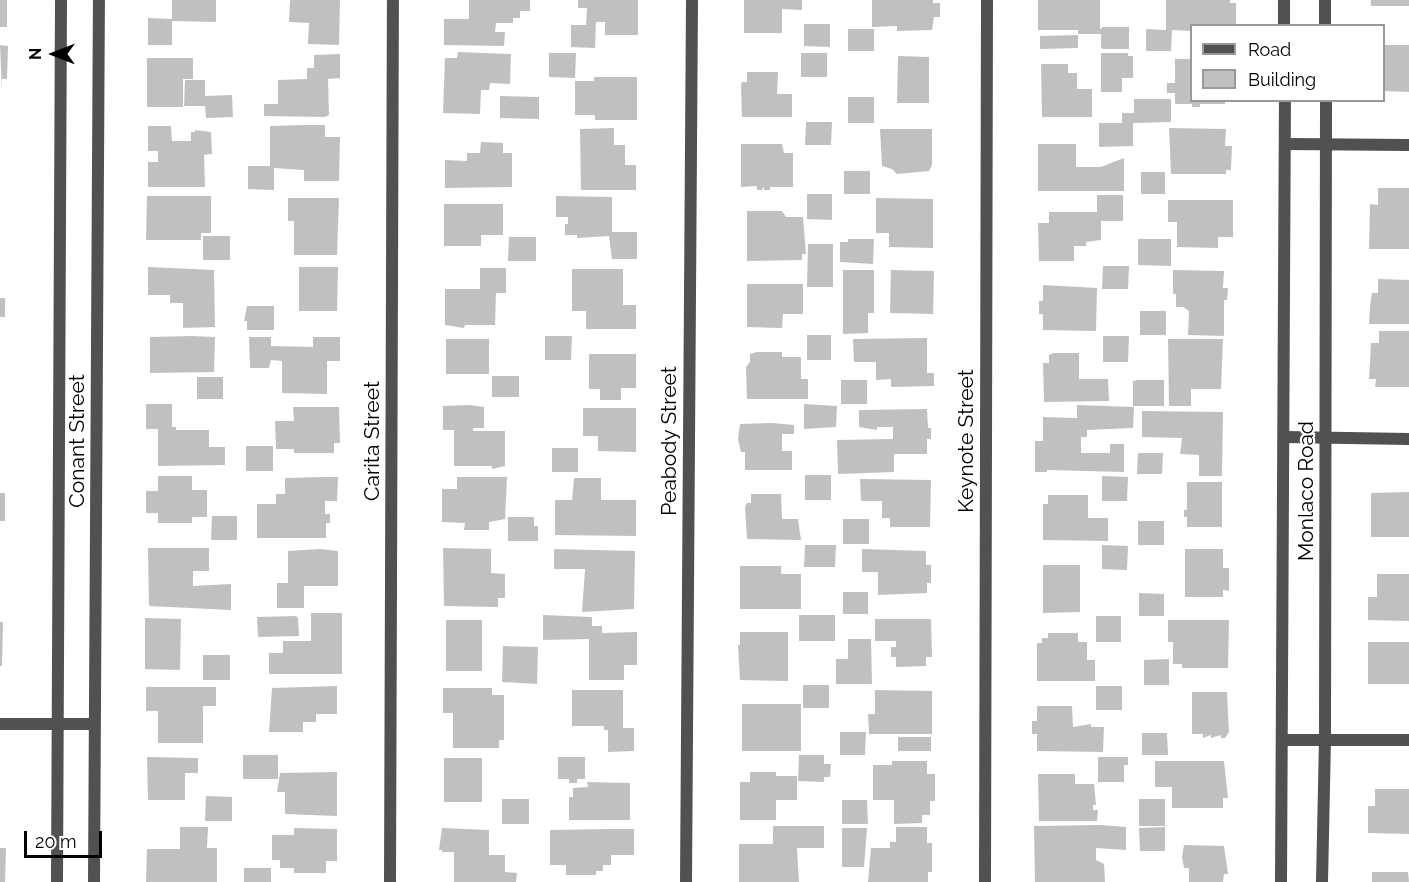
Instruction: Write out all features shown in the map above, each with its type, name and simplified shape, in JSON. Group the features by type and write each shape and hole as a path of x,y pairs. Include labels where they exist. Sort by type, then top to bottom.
{"street":[{"name":"Conant Street","path":"57,882 61,0"},
{"name":"Conant Street","path":"94,882 99,0"},
{"name":"Carita Street","path":"390,882 393,0"},
{"name":"Peabody Street","path":"686,882 692,0"},
{"name":"Keynote Street","path":"985,882 987,0"},
{"path":"1284,0 1284,24"},
{"path":"1325,0 1326,24"},
{"name":"Monlaco Road","path":"1281,882 1285,102"},
{"name":"Monlaco Road","path":"1322,882 1325,740 1326,102"},
{"path":"1285,144 1409,145"},
{"path":"1285,436 1409,439"},
{"path":"0,724 94,724"},
{"path":"1283,740 1409,740"}],"building":[{"path":"0,0 7,0 7,27 0,27"},
{"path":"172,0 216,0 216,22 172,21 172,45 148,45 148,18 172,19"},
{"path":"290,0 340,0 339,45 308,44 309,23 289,22"},
{"path":"469,0 530,0 530,11 520,11 520,18 513,18 513,23 496,23 495,32 505,32 504,46 444,45 444,19 469,19"},
{"path":"578,0 638,0 638,35 605,35 605,22 596,22 595,48 571,47 571,25 586,25 587,8 578,8"},
{"path":"744,0 802,0 802,10 782,9 782,33 744,33"},
{"path":"872,0 933,0 933,3 940,3 940,17 934,17 932,30 897,31 897,26 872,27"},
{"path":"1038,0 1100,0 1100,29 1129,27 1129,49 1103,49 1101,34 1078,34 1078,30 1038,30"},
{"path":"1166,0 1230,0 1230,3 1236,3 1236,24 1190,24 1190,31 1172,30 1171,51 1146,51 1146,29 1166,30"},
{"path":"1371,0 1409,0 1409,6 1371,6"},
{"path":"804,24 830,24 830,47 804,46"},
{"path":"848,29 874,29 874,51 848,51"},
{"path":"1078,35 1078,48 1040,49 1040,36"},
{"path":"0,45 8,46 7,79 2,79 2,92"},
{"path":"1385,45 1409,45 1409,92 1385,91"},
{"path":"458,52 511,54 510,84 490,83 489,90 481,90 480,114 443,113 445,58 457,58"},
{"path":"549,53 576,53 575,78 549,77"},
{"path":"801,53 827,53 827,77 801,77"},
{"path":"1101,53 1128,53 1128,56 1133,56 1133,78 1122,78 1122,92 1101,92"},
{"path":"340,54 340,78 328,79 329,115 325,117 264,116 264,104 278,104 278,80 307,79 307,68 314,68 314,55"},
{"path":"898,56 929,57 929,103 897,103"},
{"path":"147,58 193,58 193,79 183,79 183,107 147,107"},
{"path":"1175,59 1190,59 1190,102 1225,102 1225,104 1200,104 1200,107 1192,107 1192,104 1175,104 1175,93 1167,93 1167,83 1175,83"},
{"path":"1041,64 1068,64 1068,73 1077,73 1077,89 1092,89 1092,117 1042,117"},
{"path":"747,72 778,72 777,94 792,94 792,117 742,117 741,85 742,82 747,82"},
{"path":"594,77 637,77 637,120 595,120 595,115 575,115 575,81 594,81"},
{"path":"185,80 205,80 205,96 232,95 233,117 206,118 205,106 184,106"},
{"path":"500,96 539,97 539,119 500,118"},
{"path":"848,97 874,97 874,123 848,123"},
{"path":"1134,99 1171,99 1171,122 1133,123 1133,146 1099,147 1099,123 1122,123 1122,113 1134,113"},
{"path":"806,122 832,122 831,145 805,145"},
{"path":"325,125 325,137 340,137 339,181 304,181 304,170 274,168 274,190 248,189 248,166 270,166 270,126"},
{"path":"148,126 171,126 172,141 191,141 191,132 195,130 211,132 212,154 204,155 205,187 148,187 148,162 158,162 158,151 148,151"},
{"path":"614,128 614,145 625,145 625,165 636,165 636,190 581,190 580,129"},
{"path":"1169,128 1226,129 1225,146 1232,146 1231,170 1226,170 1226,174 1171,174"},
{"path":"880,129 932,129 932,165 929,171 897,174 892,169 882,166"},
{"path":"481,142 503,143 503,153 512,153 512,187 445,188 445,160 467,161 467,153 480,153"},
{"path":"741,144 782,144 784,153 793,153 793,187 770,187 770,190 764,190 764,186 762,190 757,190 757,186 741,187"},
{"path":"1038,144 1076,144 1076,167 1101,167 1124,158 1124,191 1038,191"},
{"path":"844,171 870,171 870,194 844,194"},
{"path":"1141,172 1165,172 1165,194 1141,194"},
{"path":"1378,188 1409,188 1409,249 1369,249 1370,204 1378,205"},
{"path":"807,194 832,194 832,220 807,219"},
{"path":"1097,195 1123,195 1123,221 1101,221 1101,240 1086,242 1086,246 1074,246 1074,261 1039,261 1038,223 1049,223 1049,212 1097,212"},
{"path":"147,196 211,196 211,233 201,233 201,240 146,240"},
{"path":"556,196 612,197 612,232 637,232 637,259 612,259 609,236 577,238 577,235 565,235 565,224 568,224 568,217 556,217"},
{"path":"288,198 339,198 337,255 294,255 294,221 288,221"},
{"path":"876,198 933,199 933,248 889,247 889,233 876,233"},
{"path":"1168,200 1233,200 1233,237 1218,237 1218,248 1177,247 1177,222 1168,222"},
{"path":"444,204 503,204 503,235 481,235 481,246 444,246"},
{"path":"747,211 782,211 786,217 803,217 806,254 802,254 802,260 747,261"},
{"path":"203,236 230,236 230,260 203,260"},
{"path":"509,237 536,237 536,261 508,261"},
{"path":"848,239 874,239 873,264 840,262 840,242 848,242"},
{"path":"1138,239 1171,239 1171,266 1138,265"},
{"path":"808,244 833,244 833,287 807,287"},
{"path":"1103,266 1129,266 1128,289 1102,289"},
{"path":"148,267 214,270 215,327 183,328 183,303 170,303 170,295 148,295"},
{"path":"299,267 338,267 337,311 299,311"},
{"path":"480,268 506,268 506,293 496,293 495,325 465,325 464,328 445,325 445,289 480,289"},
{"path":"572,269 623,269 623,305 636,305 636,329 586,329 586,311 572,311"},
{"path":"843,270 874,270 874,313 868,313 868,333 843,334"},
{"path":"891,270 934,271 933,314 890,313"},
{"path":"1173,270 1224,271 1223,288 1228,288 1227,300 1224,300 1224,336 1188,335 1189,311 1183,307 1176,307 1176,294 1173,294"},
{"path":"1378,279 1409,280 1409,324 1369,324 1372,293 1378,293"},
{"path":"747,284 803,284 803,314 783,314 782,328 747,327"},
{"path":"1043,285 1097,288 1096,331 1043,330 1043,314 1039,314 1039,301 1043,301"},
{"path":"0,298 5,298 5,317 0,317"},
{"path":"247,306 274,306 274,330 247,330 247,321 244,321"},
{"path":"1140,311 1166,311 1166,335 1140,335"},
{"path":"1379,331 1409,331 1409,387 1375,387 1376,379 1369,379 1371,343 1379,343"},
{"path":"807,335 831,335 831,360 807,360"},
{"path":"545,336 572,336 571,360 545,360"},
{"path":"1103,336 1129,336 1128,362 1103,362"},
{"path":"150,337 215,337 214,372 150,373"},
{"path":"249,337 271,337 271,346 313,347 313,337 340,337 340,361 327,361 327,394 282,393 282,361 271,360 269,368 250,368"},
{"path":"927,338 927,373 934,373 934,386 891,387 891,379 876,380 876,362 854,362 853,339"},
{"path":"446,339 489,339 489,374 446,374"},
{"path":"1168,339 1223,339 1221,389 1191,389 1191,406 1169,406"},
{"path":"782,352 782,357 801,357 801,379 808,379 808,399 747,399 746,367 750,362 750,354"},
{"path":"1079,353 1079,379 1108,379 1109,401 1044,402 1043,363 1049,363 1049,355"},
{"path":"589,354 636,354 636,388 621,388 621,400 600,400 600,389 589,389"},
{"path":"492,376 519,376 519,397 492,397"},
{"path":"197,377 223,377 223,399 197,399"},
{"path":"841,380 867,380 867,404 841,404"},
{"path":"1164,380 1164,406 1133,406 1133,381"},
{"path":"146,404 172,404 172,427 176,427 176,430 209,430 209,447 225,447 225,465 158,466 158,429 146,429"},
{"path":"804,404 837,406 836,427 804,429"},
{"path":"1077,405 1134,407 1133,428 1087,430 1087,437 1081,437 1081,453 1110,453 1110,444 1124,444 1124,472 1047,470 1047,472 1035,472 1035,441 1043,441 1043,417 1077,418"},
{"path":"443,406 484,407 484,428 473,428 473,431 505,431 505,466 492,469 492,466 454,466 454,430 443,430"},
{"path":"293,407 339,407 340,443 334,443 334,453 294,453 294,449 276,449 275,421 294,421"},
{"path":"583,408 636,408 636,452 598,451 598,436 583,436"},
{"path":"927,409 931,439 927,439 927,454 894,454 894,472 838,474 837,440 893,439 893,427 877,427 877,430 859,427 859,410"},
{"path":"1142,411 1223,412 1222,476 1199,476 1199,455 1180,454 1182,438 1142,437"},
{"path":"740,424 794,425 794,434 782,434 782,451 792,451 792,470 745,470 745,452 741,452 738,439"},
{"path":"246,446 273,446 273,471 246,471"},
{"path":"552,448 578,448 578,472 552,472"},
{"path":"1138,453 1163,453 1162,474 1137,474"},
{"path":"805,475 831,475 831,500 805,500"},
{"path":"158,476 192,476 192,490 207,490 207,517 192,517 192,523 158,523 158,513 146,513 146,491 158,491"},
{"path":"1102,476 1128,477 1127,501 1102,501"},
{"path":"338,477 337,501 325,501 325,514 330,514 330,523 326,523 326,538 257,538 257,504 276,504 276,494 285,494 285,478"},
{"path":"457,477 507,477 505,519 489,522 489,530 464,530 465,523 442,522 442,489 457,489"},
{"path":"574,478 601,478 601,500 636,500 636,536 555,535 555,500 572,500"},
{"path":"860,479 931,480 930,527 890,527 890,518 882,518 882,501 861,501"},
{"path":"1187,482 1222,482 1222,527 1187,527 1184,510 1187,510"},
{"path":"1409,492 1409,537 1371,537 1371,493"},
{"path":"0,493 5,493 5,521 0,521"},
{"path":"751,494 781,494 782,519 798,519 801,540 747,539 745,507 747,503 751,503"},
{"path":"1048,495 1088,495 1088,518 1108,518 1108,541 1043,540 1043,504 1048,504"},
{"path":"212,516 237,516 237,540 211,540"},
{"path":"508,517 534,517 534,526 538,526 538,541 508,541"},
{"path":"843,519 869,519 869,544 843,544"},
{"path":"1138,521 1164,521 1164,545 1138,545"},
{"path":"805,545 836,545 835,567 804,567"},
{"path":"1102,545 1128,546 1127,570 1102,569"},
{"path":"148,548 209,548 209,571 193,571 193,586 231,584 231,610 149,606"},
{"path":"443,548 491,549 491,573 505,574 505,598 498,598 498,607 444,606"},
{"path":"320,549 338,551 338,586 304,586 304,608 277,608 277,583 288,583 288,551"},
{"path":"554,549 635,551 634,609 582,612 585,569 554,569"},
{"path":"862,549 926,551 926,565 931,565 931,583 927,583 927,593 878,595 878,572 862,572"},
{"path":"1185,549 1223,549 1223,568 1229,568 1229,591 1223,590 1223,597 1185,597"},
{"path":"1043,565 1080,565 1080,612 1043,613"},
{"path":"740,566 781,566 781,574 801,574 801,609 740,609"},
{"path":"1377,574 1409,574 1409,621 1368,620 1368,597 1377,597"},
{"path":"843,592 868,592 868,614 843,614"},
{"path":"1139,593 1164,594 1164,616 1139,616"},
{"path":"311,613 342,613 342,674 269,674 269,653 283,653 283,641 311,641"},
{"path":"543,615 592,617 592,626 602,626 602,633 637,632 637,665 624,665 624,680 589,680 589,639 543,640"},
{"path":"799,615 835,615 835,641 799,641"},
{"path":"296,616 299,636 258,637 257,617"},
{"path":"1096,616 1121,616 1121,642 1096,642"},
{"path":"145,618 181,619 180,670 145,669"},
{"path":"875,619 931,619 932,657 926,657 926,666 896,667 896,657 891,657 891,647 896,647 896,641 875,641"},
{"path":"446,620 482,620 482,671 446,671"},
{"path":"1168,620 1229,620 1228,668 1182,668 1182,664 1173,664 1173,642 1168,642"},
{"path":"0,622 3,622 2,666 0,666"},
{"path":"740,632 788,632 788,681 740,680 738,645 740,645"},
{"path":"1048,633 1078,633 1078,642 1087,642 1087,660 1095,660 1095,681 1037,681 1037,643 1042,643 1042,638 1048,638"},
{"path":"848,639 871,639 872,684 836,684 836,659 848,659"},
{"path":"1368,642 1409,642 1409,684 1368,684"},
{"path":"503,646 538,647 537,684 502,682"},
{"path":"203,655 230,655 230,680 203,680"},
{"path":"1169,659 1169,685 1144,685 1144,660"},
{"path":"803,685 829,685 829,708 803,708"},
{"path":"337,686 337,714 316,714 316,722 303,722 303,732 269,732 272,688"},
{"path":"1096,686 1122,686 1122,710 1096,710"},
{"path":"146,687 216,687 216,706 203,706 203,743 158,743 158,711 146,711"},
{"path":"443,688 492,688 492,695 504,695 504,740 499,740 499,748 453,748 453,713 443,713"},
{"path":"572,690 623,690 623,728 634,728 634,751 608,752 608,730 604,730 604,726 572,726"},
{"path":"875,690 932,691 932,734 869,734 868,714 875,714"},
{"path":"1192,692 1227,692 1229,732 1225,738 1221,738 1221,735 1211,738 1211,735 1203,738 1203,734 1192,734"},
{"path":"742,704 801,704 801,751 742,751"},
{"path":"1037,706 1072,706 1073,727 1091,724 1091,727 1104,727 1103,752 1037,751 1037,734 1032,734 1032,721 1037,721"},
{"path":"840,732 866,732 865,755 840,755"},
{"path":"1142,733 1167,733 1168,755 1142,755"},
{"path":"898,737 931,737 931,751 898,751"},
{"path":"243,755 278,755 278,779 243,779"},
{"path":"799,755 824,755 824,764 831,764 830,777 824,777 824,782 798,781"},
{"path":"147,757 198,758 198,773 185,773 185,800 148,800"},
{"path":"558,757 585,757 585,779 577,779 577,783 569,783 569,779 558,779"},
{"path":"1098,757 1128,757 1128,765 1124,765 1124,782 1098,782"},
{"path":"444,758 482,758 482,802 444,802"},
{"path":"892,761 927,761 927,774 935,774 935,801 930,801 930,815 922,815 922,823 894,824 894,800 873,800 873,765 892,765"},
{"path":"1155,761 1224,761 1228,798 1223,798 1223,808 1172,808 1172,787 1155,787"},
{"path":"337,772 337,816 285,814 285,792 277,792 280,773"},
{"path":"750,772 776,772 776,776 797,776 797,800 776,800 776,820 740,820 740,782 750,782"},
{"path":"1038,774 1075,774 1075,784 1094,784 1096,805 1093,805 1093,810 1098,810 1097,821 1039,821"},
{"path":"587,782 630,783 630,820 569,820 569,797 573,797 573,788 588,787"},
{"path":"1375,789 1409,789 1409,834 1368,833 1368,806 1375,806"},
{"path":"206,796 232,797 232,821 205,821"},
{"path":"502,799 529,799 529,824 502,824"},
{"path":"1139,799 1165,799 1165,826 1139,826"},
{"path":"842,800 867,800 868,824 842,824"},
{"path":"773,826 824,826 824,848 797,848 799,882 739,882 739,844 773,844"},
{"path":"1034,826 1126,827 1126,850 1096,848 1096,860 1104,864 1105,882 1035,882"},
{"path":"180,827 208,827 207,848 217,848 217,882 146,882 147,849 180,849"},
{"path":"896,827 927,827 927,843 932,843 932,872 928,872 928,882 868,882 871,848 890,848 890,842 896,842"},
{"path":"1165,827 1165,851 1140,851 1139,828"},
{"path":"294,828 337,829 337,861 326,861 326,873 294,873 294,868 280,868 280,860 272,860 272,835 294,835"},
{"path":"442,828 489,830 489,855 505,855 505,872 517,873 516,882 454,882 454,852 439,850"},
{"path":"842,828 867,828 864,867 842,867"},
{"path":"634,829 634,855 611,855 611,865 603,865 603,871 596,871 596,875 566,875 566,865 550,865 550,830"},
{"path":"1184,845 1224,846 1228,874 1224,874 1223,882 1189,882 1189,868 1184,868 1182,857"},
{"path":"0,848 6,848 5,882 0,882"},
{"path":"244,868 271,868 271,882 244,882"},
{"path":"1372,872 1408,872 1409,882 1372,882"}]}
